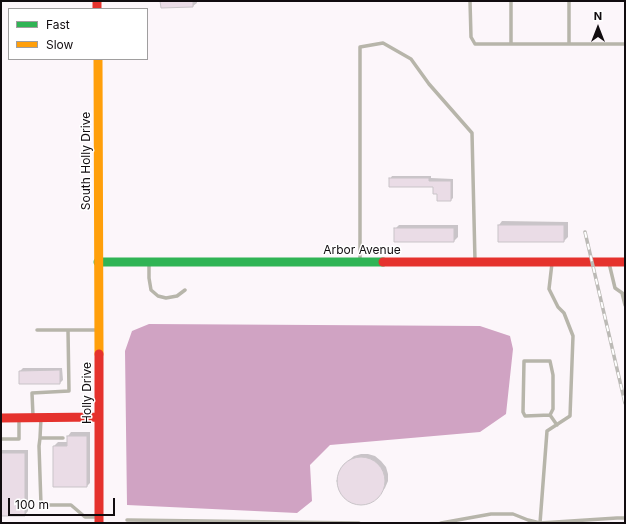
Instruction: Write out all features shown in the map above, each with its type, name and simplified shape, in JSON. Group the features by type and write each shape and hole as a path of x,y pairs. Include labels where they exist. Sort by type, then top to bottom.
{"street":[{"name":"South Holly Drive","path":"98,60 98,262"},
{"name":"Arbor Avenue","path":"98,262 625,262"},
{"name":"Holly Drive","path":"98,262 99,520"},
{"path":"1,418 99,417"}],"lane":[{"path":"470,1 470,38 475,44 625,44"},
{"path":"511,1 512,44"},
{"path":"569,1 569,44"},
{"path":"360,262 360,47 383,43 411,59 429,84 472,133 475,262"},
{"path":"149,262 151,290 158,296 166,298 177,296 185,290"},
{"path":"540,523 547,431 570,416 573,336 564,313 558,307 549,289 552,262"},
{"path":"608,262 615,288 623,294 625,305"},
{"path":"37,330 98,330"},
{"path":"68,330 69,391 32,393 40,438 41,505 71,505 85,517 99,520"},
{"path":"524,361 550,361 553,375 554,409 550,415 525,416 522,412 524,361"},
{"path":"550,415 557,425"},
{"path":"1,439 19,439 19,418"},
{"path":"40,438 63,438"},
{"path":"441,523 491,514 513,514 540,523 625,518"},
{"path":"127,520 359,523"}],"shaded area":[{"path":"149,324 480,326 510,336 513,349 506,414 480,432 330,445 310,465 312,501 297,513 127,505 125,351 132,331"}],"building":[{"path":"160,1 193,1 193,7 161,8"},
{"path":"389,178 429,178 429,181 451,181 451,201 437,201 437,194 433,194 433,187 389,187"},
{"path":"498,225 564,225 564,242 498,242"},
{"path":"394,228 454,228 454,242 394,242"},
{"path":"60,370 60,384 19,384 19,371"},
{"path":"67,436 87,436 87,487 53,487 53,446 67,446"},
{"path":"1,453 25,453 25,516 1,516"},
{"path":"356,457 366,457 378,464 385,476 385,486 378,498 366,505 356,505 348,501 341,494 337,486 337,476 341,468 348,461"}],"railway":[{"path":"585,232 625,403"}],"traffic: fast":[{"path":"98,262 383,262"}],"traffic: slow":[{"path":"98,60 99,354"}],"traffic: jam":[{"path":"97,1 97,8"},
{"path":"383,262 625,262"},
{"path":"99,354 99,523"},
{"path":"1,418 99,417"}]}
